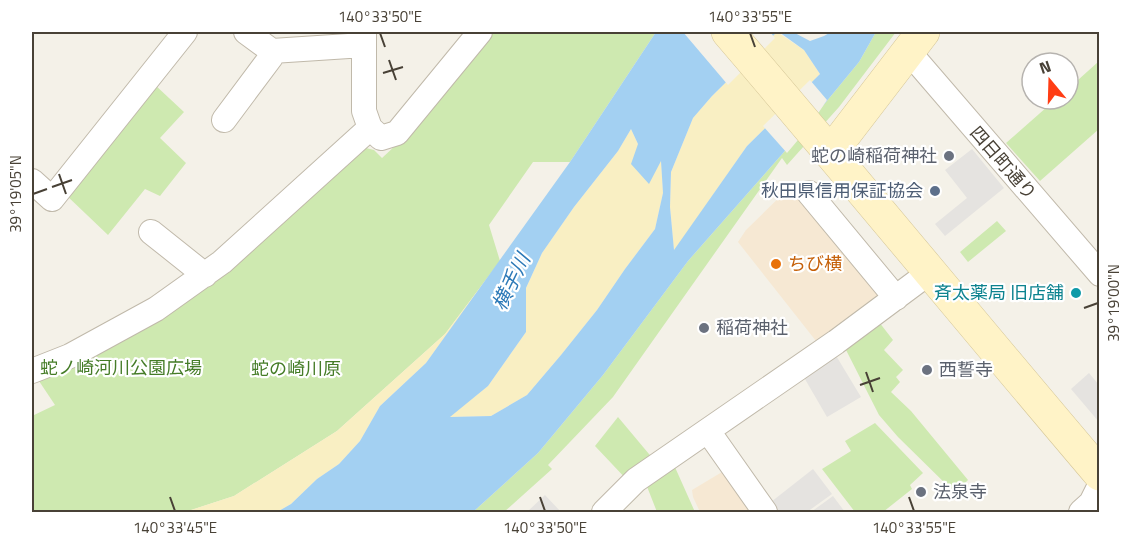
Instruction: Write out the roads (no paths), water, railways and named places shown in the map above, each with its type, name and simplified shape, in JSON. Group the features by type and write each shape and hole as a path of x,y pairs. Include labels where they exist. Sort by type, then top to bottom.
{"street":[{"path":"32,181 52,199 185,32"},
{"path":"246,32 272,51 364,38 364,111 370,128 381,138 397,133 480,32"},
{"path":"728,32 1100,474"},
{"path":"831,152 916,41"},
{"name":"四日町通り","path":"916,41 1100,274"},
{"path":"224,120 271,57 272,51"},
{"path":"32,371 70,356 156,309 222,262 370,128"},
{"path":"809,193 896,298"},
{"path":"151,232 205,274"},
{"path":"604,513 636,480 836,342 930,272"},
{"path":"708,431 765,513"},
{"path":"1081,513 1091,503 1100,484"}],"water":[{"name":"横手川","path":"656,32 777,32 693,118 671,172 670,207 674,250 747,146 820,74 804,50 779,32 793,32 810,41 831,32 876,32 859,62 798,136 688,261 603,375 538,453 473,512 277,512 291,504 317,479 339,464 360,441 380,406 426,363 570,162","holes":["631,129 638,144 631,164 649,184 661,161 663,193 655,229 597,310 527,395 491,416 450,417 488,386 526,332 526,288 542,253 574,207 618,151"]}],"place":[{"name":"蛇の崎稲荷神社","path":"949,156"},
{"name":"秋田県信用保証協会","path":"935,191"},
{"name":"ちび横","path":"776,264"},
{"name":"斉太薬局 旧店舗","path":"1076,293"},
{"name":"稲荷神社","path":"704,328"},
{"name":"西誓寺","path":"927,370"},
{"name":"法泉寺","path":"921,492"}],"park label":[{"name":"蛇ノ崎河川公園広場","path":"121,368"},
{"name":"蛇の崎川原","path":"296,369"}]}
